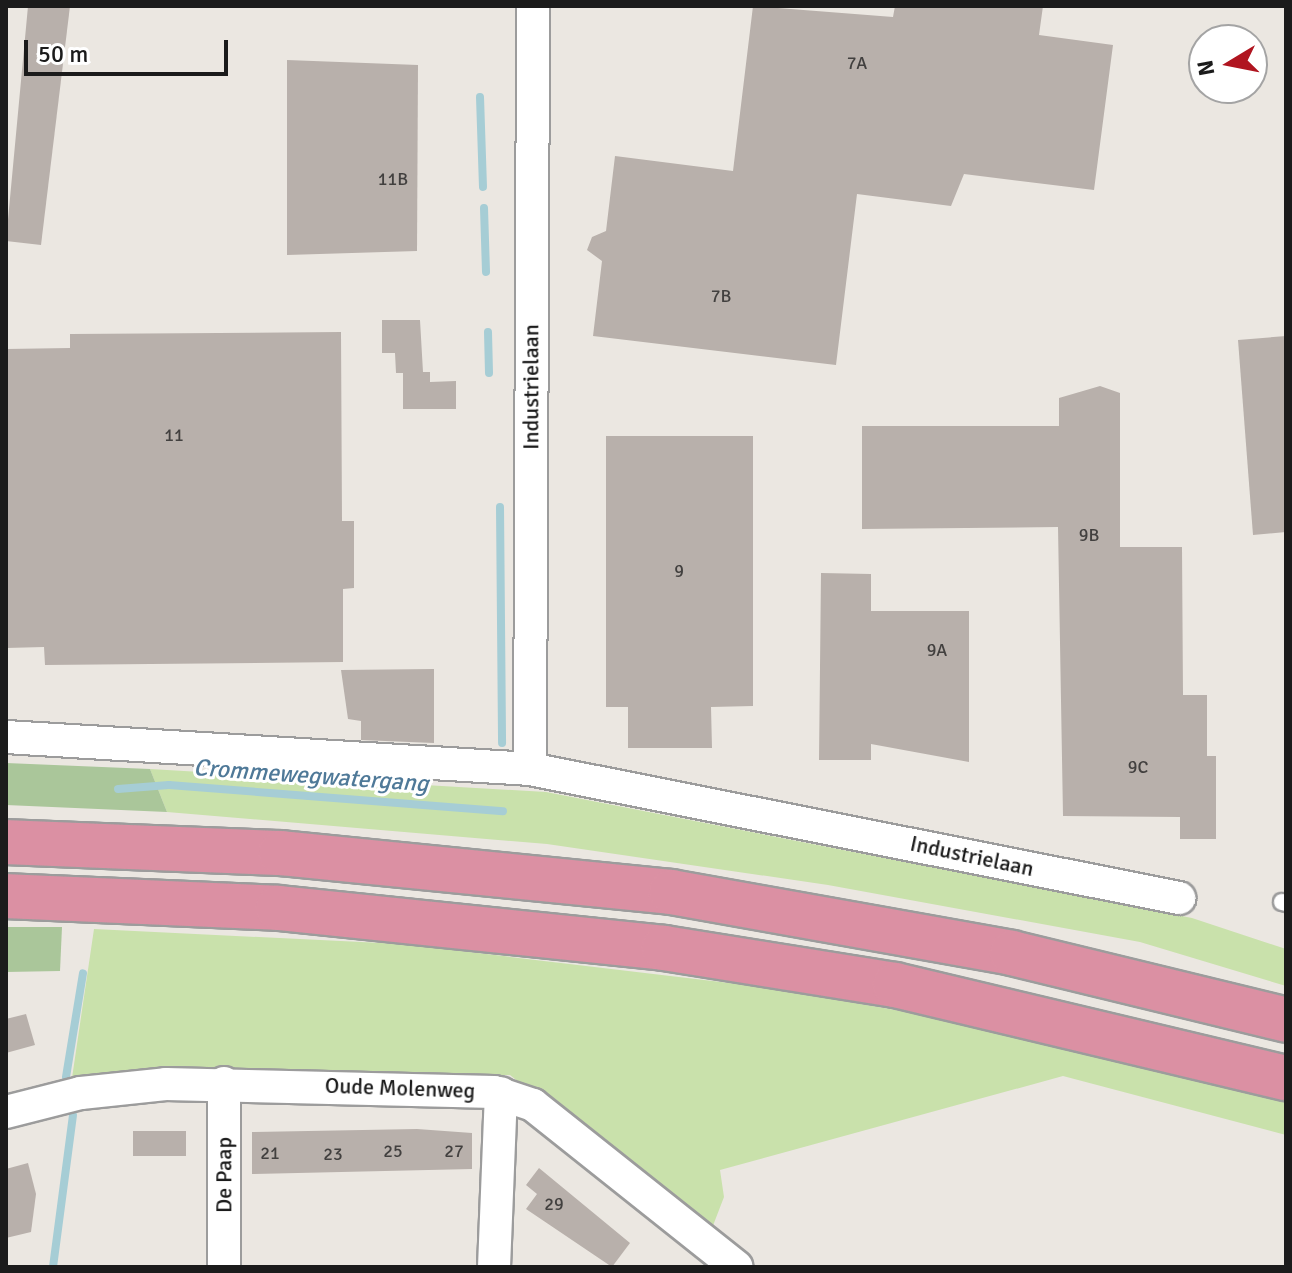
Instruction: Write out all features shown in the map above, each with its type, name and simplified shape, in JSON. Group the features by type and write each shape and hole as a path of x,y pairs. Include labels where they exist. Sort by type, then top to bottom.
{"highway":[{"path":"6,842 281,853 671,892 1012,953 1286,1020"},
{"path":"6,896 278,908 664,948 895,985 1286,1078"}],"street":[{"name":"Industrielaan","path":"530,769 533,6"},
{"name":"Industrielaan","path":"6,737 530,769 1179,898"},
{"name":"Oude Molenweg","path":"6,1112 81,1093 224,1083 501,1093 533,1105 737,1267"},
{"name":"De Paap","path":"224,1083 224,1267"},
{"path":"494,1267 501,1093"}],"green space":[{"path":"6,763 150,769 167,812 6,805"},
{"path":"150,769 546,792 1192,918 1286,949 1286,986 1140,942 828,885 547,844 167,812"},
{"path":"6,927 62,927 60,971 6,972"},
{"path":"94,929 402,944 763,987 1022,1032 1286,1101 1286,1135 1063,1076 720,1170 724,1197 709,1236 510,1075 72,1078"}],"building":[{"path":"28,6 70,6 41,245 6,241"},
{"path":"753,6 893,17 895,6 1043,6 1039,35 1113,45 1094,190 964,174 951,206 857,194 836,365 593,336 602,261 587,250 592,237 606,231 615,156 733,171"},
{"path":"287,60 418,65 417,251 287,255"},
{"path":"382,320 420,320 423,372 430,372 430,382 456,381 456,409 403,409 403,373 396,373 395,353 382,353"},
{"path":"341,332 342,521 354,521 354,588 343,589 343,662 45,665 44,647 6,648 6,349 70,348 70,334"},
{"path":"1286,336 1286,532 1253,535 1238,340"},
{"path":"1100,386 1120,393 1120,547 1182,547 1183,695 1207,695 1207,756 1216,756 1216,839 1180,839 1180,817 1063,816 1058,527 862,529 862,426 1059,426 1059,398"},
{"path":"606,436 753,436 753,706 711,707 712,748 628,748 628,707 606,707"},
{"path":"821,573 871,574 871,611 969,611 969,762 871,744 871,760 819,760"},
{"path":"434,669 434,743 361,740 361,721 348,719 341,670"},
{"path":"26,1014 35,1045 6,1053 6,1019"},
{"path":"417,1129 472,1133 472,1169 252,1174 252,1132"},
{"path":"133,1131 186,1131 186,1156 133,1156"},
{"path":"28,1163 36,1194 31,1232 6,1238 6,1169"},
{"path":"539,1168 630,1243 612,1267 526,1209 537,1194 526,1185"}],"waterway":[{"name":"Crommewegwatergang","path":"480,97 483,187"},
{"name":"Crommewegwatergang","path":"484,208 486,272"},
{"name":"Crommewegwatergang","path":"488,332 489,373"},
{"name":"Crommewegwatergang","path":"500,507 502,743"},
{"name":"Crommewegwatergang","path":"118,789 169,785 503,811"},
{"name":"Crommewegwatergang","path":"66,1077 83,973"},
{"name":"Crommewegwatergang","path":"53,1267 73,1115"}]}
